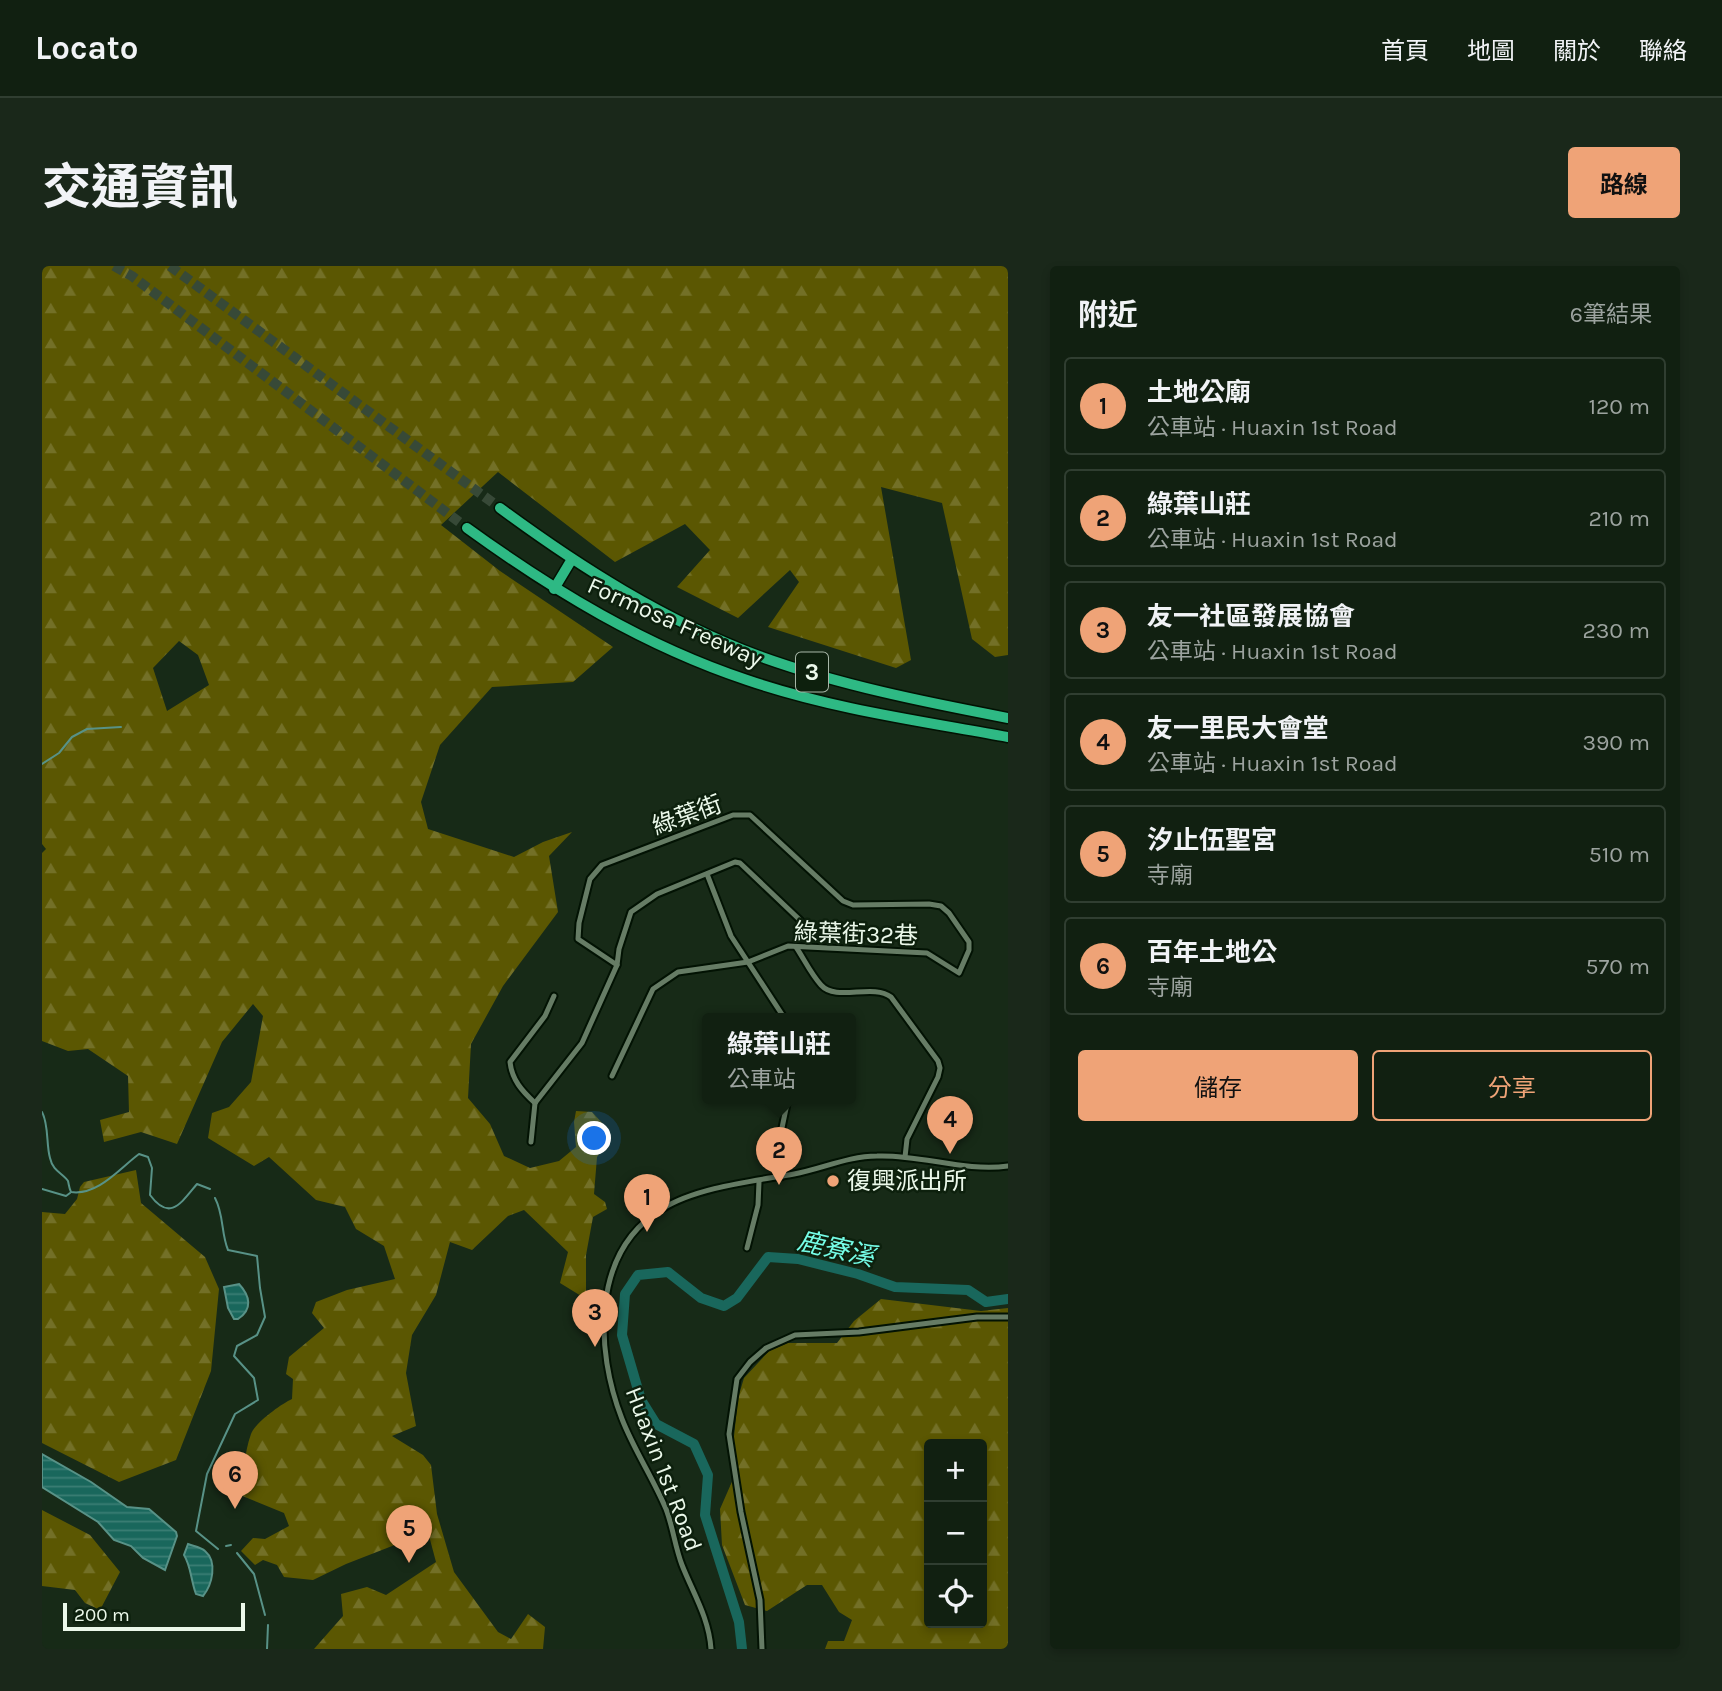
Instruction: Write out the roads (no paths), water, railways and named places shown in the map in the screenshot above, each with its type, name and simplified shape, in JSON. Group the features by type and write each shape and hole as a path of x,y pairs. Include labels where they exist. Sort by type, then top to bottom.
{"highway":[{"name":"Formosa Freeway","path":"500,508 572,559 628,593 705,633 780,663 918,700 1008,718"},
{"name":"Formosa Freeway","path":"467,528 554,589 611,621 691,658 747,680 858,710 1008,737"},
{"path":"554,589 572,559"}],"street":[{"name":"綠葉街","path":"617,965 578,939 579,923 590,879 602,865 733,815 750,815 843,901 853,905 941,906 969,942 959,973"},
{"path":"531,1142 535,1103 582,1044 617,965 619,949 631,912 657,894 735,862 748,869 801,921"},
{"path":"707,874 731,936 781,1013"},
{"name":"綠葉街32巷","path":"612,1076 653,989 678,972 748,962 788,946 927,953 959,973"},
{"path":"796,947 822,987 834,992 884,992 891,997 938,1061 938,1077 907,1139 905,1157"},
{"path":"535,1103 520,1089 511,1071 510,1062 545,1016 554,996"},
{"path":"781,1177 778,1147 787,1104"},
{"name":"Huaxin 1st Road","path":"711,1649 702,1610 682,1565 667,1511 621,1417 607,1359 604,1336 609,1278 618,1255 645,1220 664,1207 709,1191 874,1156 905,1157 983,1167 1008,1166"},
{"path":"747,1248 758,1205 759,1182"},
{"path":"762,1649 760,1600 741,1512 729,1434 737,1379 750,1362 766,1348 795,1335 859,1332 977,1317 1008,1317"}],"water":[{"path":"239,1284 246,1293 248,1307 243,1315 234,1319 228,1308 224,1287"},
{"path":"42,1454 91,1482 127,1507 149,1509 176,1532 165,1570 143,1558 131,1546 114,1540 98,1522 42,1487"},
{"path":"188,1544 203,1550 211,1561 211,1580 203,1596 196,1594 184,1555"}],"waterway":[{"path":"42,764 59,753 72,737 87,729 121,727"},
{"path":"42,1112 51,1163 66,1178 71,1192 90,1190 99,1185 139,1154 148,1157 152,1168 150,1195 164,1207 175,1207 197,1184 210,1189"},
{"path":"42,1189 66,1196 70,1193"},
{"path":"215,1198 228,1250 257,1256 265,1317 257,1335 237,1346 234,1356 254,1378 258,1400 235,1414 207,1474 196,1531 218,1549"},
{"name":"鹿寮溪","path":"742,1649 739,1622 705,1515 708,1475 694,1444 656,1424 641,1400 622,1335 625,1294 638,1275 668,1272 701,1298 724,1306 737,1298 768,1257 798,1259 858,1274 895,1287 968,1290 986,1302 1008,1299"},
{"path":"226,1546 231,1545"},
{"path":"237,1553 254,1574 265,1615"},
{"path":"267,1649 268,1625"}],"tunnel":[{"path":"114,266 132,276 467,528"},
{"path":"170,266 500,508"}],"place":[{"name":"友一里民大會堂","path":"950,1154"},
{"name":"復興派出所","path":"833,1181"},
{"name":"綠葉山莊","path":"779,1185"},
{"name":"土地公廟","path":"647,1232"},
{"name":"友一社區發展協會","path":"595,1347"},
{"name":"百年土地公","path":"235,1509"},
{"name":"汐止伍聖宮","path":"409,1563"}]}
